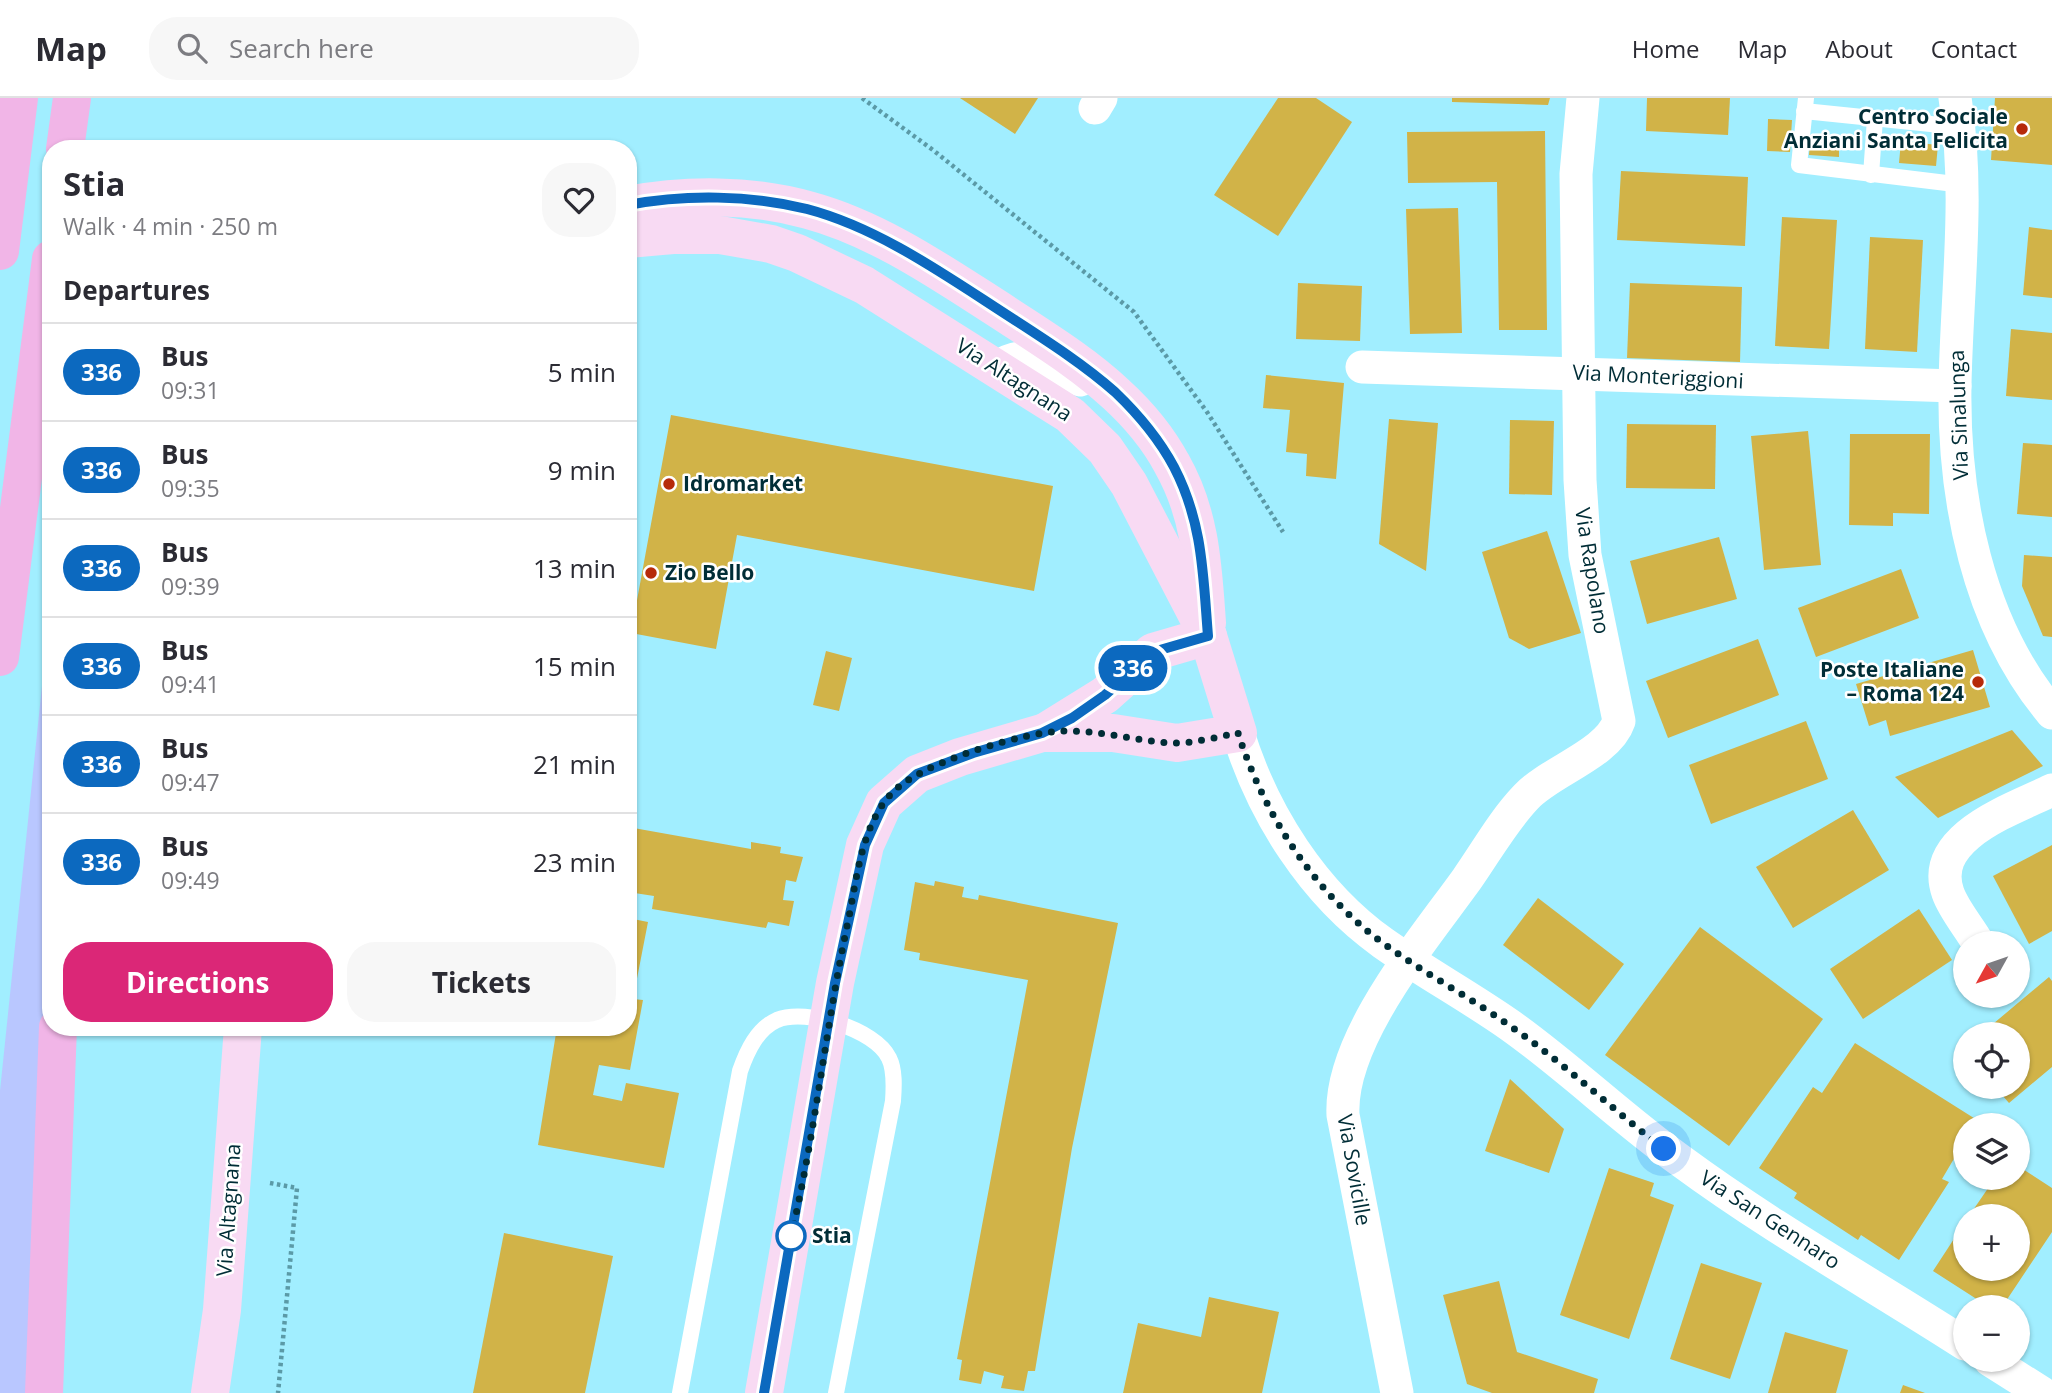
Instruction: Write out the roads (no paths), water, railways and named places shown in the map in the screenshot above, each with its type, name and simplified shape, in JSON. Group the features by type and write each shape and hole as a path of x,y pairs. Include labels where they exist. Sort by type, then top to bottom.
{"main road":[{"path":"0,165 19,104"},
{"path":"0,251 19,104"},
{"path":"69,140 71,104"},
{"path":"0,657 42,329"},
{"path":"44,1393 58,1036"}],"street":[{"name":"Via Rapolano","path":"1409,960 1526,797 1555,773 1601,745 1619,721 1585,555 1580,480 1576,174 1583,98"},
{"name":"Via Sinalunga","path":"1958,113 1964,185 1955,386 1960,477 1967,527 1978,566 2016,660 2052,713"},
{"path":"637,204 705,198 765,201 835,219 881,238 952,280 1058,349 1140,419 1168,456 1187,495 1201,539 1208,636 1153,652 1105,695 1042,733 946,762 917,774 892,793 874,820 865,845 835,983 764,1393"},
{"name":"Via Altagnana","path":"637,238 698,234 771,244 844,274 1051,401 1083,426 1118,467 1208,636"},
{"path":"998,368 1009,360 1028,356 1102,389"},
{"name":"Via Monteriggioni","path":"1362,367 1955,386"},
{"path":"1051,401 1065,389 1102,389"},
{"name":"Via San Gennaro","path":"1208,636 1238,733 1260,791 1303,862 1326,893 1350,916 1409,960 1511,1027 1633,1125 1749,1210 1953,1337"},
{"path":"1042,733 1113,733 1177,743 1238,733"},
{"path":"1971,931 1948,893 1946,866 1955,845 1970,832 2052,790"},
{"name":"Via Sovicille","path":"1397,1393 1342,1100 1355,1052 1409,960"},
{"name":"Via Altagnana","path":"210,1393 222,1310 242,1036"},
{"path":"2009,1372 2042,1393"}],"lane":[{"path":"1958,113 1875,119 1805,104 1799,165 1964,185"},
{"path":"1871,175 1875,119"},
{"path":"680,1393 733,1102 744,1058 761,1031 775,1021 788,1017 829,1022 859,1032 882,1046 890,1060 894,1087 836,1393"}],"place":[{"name":"Centro Sociale Anziani Santa Felicita","path":"2022,129"},
{"name":"Idromarket","path":"669,484"},
{"name":"Zio Bello","path":"651,573"},
{"name":"Poste Italiane – Roma 124","path":"1978,682"},
{"name":"Stia","path":"791,1236"}]}
